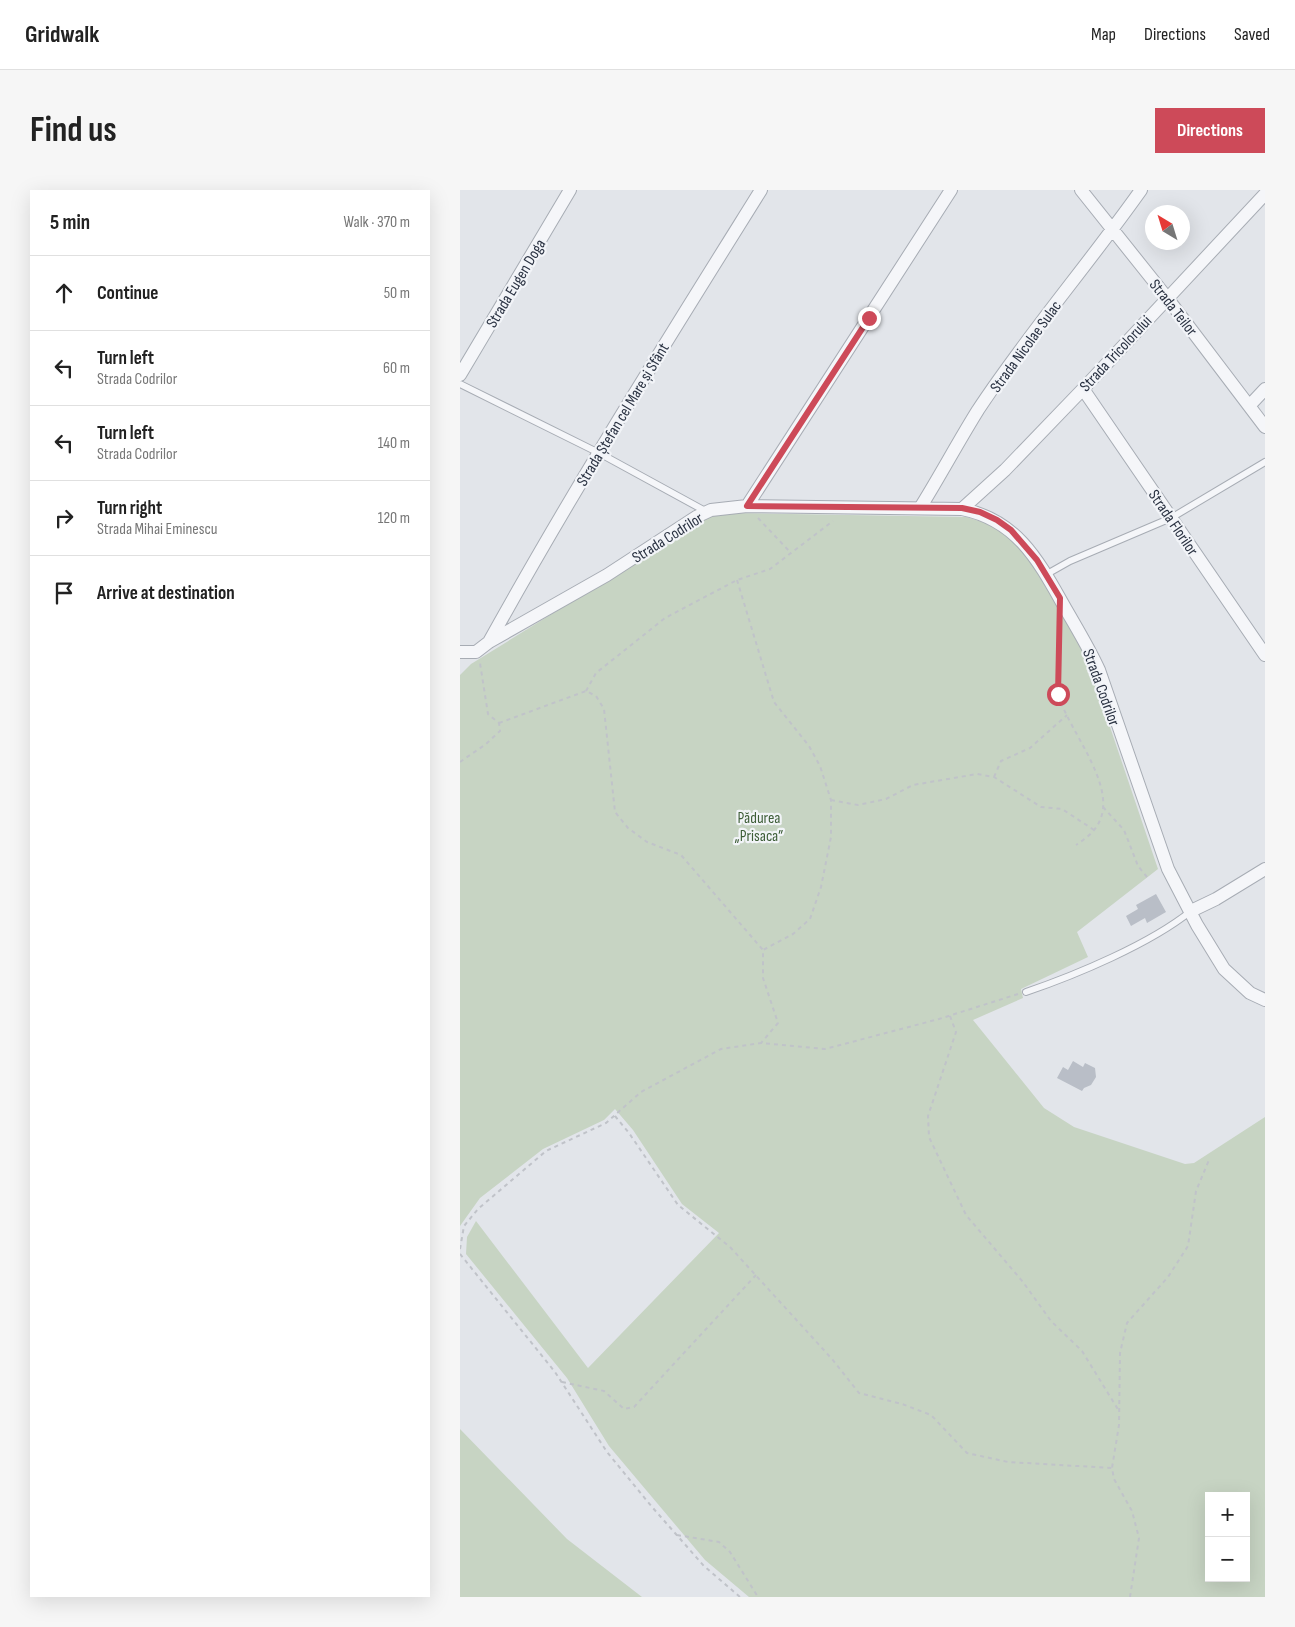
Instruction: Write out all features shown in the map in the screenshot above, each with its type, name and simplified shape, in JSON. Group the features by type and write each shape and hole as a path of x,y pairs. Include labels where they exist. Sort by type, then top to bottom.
{"street":[{"name":"Strada Eugen Doga","path":"460,375 570,190"},
{"name":"Strada Ștefan cel Mare și Sfânt","path":"489,642 538,552 761,190"},
{"path":"747,506 951,190"},
{"name":"Strada Teilor","path":"1081,190 1168,298 1265,427"},
{"name":"Strada Nicolae Sulac","path":"920,508 978,410 1026,342 1113,230 1141,190"},
{"name":"Strada Tricolorului","path":"962,508 999,476 1265,194"},
{"name":"Strada Florilor","path":"1083,388 1265,655"},
{"path":"1250,405 1265,390"},
{"name":"Strada Codrilor","path":"476,652 489,642 607,575 707,512 747,506 962,508 980,512 997,520 1011,530 1047,574 1094,658 1168,869 1230,976 1250,992 1265,1000"},
{"path":"460,652 476,652"},
{"path":"1191,911 1216,899 1265,869"}],"lane":[{"path":"460,384 599,453 707,512"},
{"path":"1047,574 1070,561 1171,518 1265,462"},
{"path":"1026,992 1081,970 1157,934 1191,911"}],"path":[{"path":"747,506 791,553"},
{"path":"499,723 586,691 596,673 666,618 737,580 770,569 851,507"},
{"path":"737,580 774,702 809,746 820,766 831,800 831,837 821,887 810,918 793,934 763,950"},
{"path":"1060,598 1058,694 1097,773 1103,807 1094,830 1076,845"},
{"path":"460,762 486,744 500,731 499,723 488,714 482,668 476,652"},
{"path":"586,691 596,696 604,708 616,812 628,828 647,842 681,855 763,950 764,978 778,1023 761,1043"},
{"path":"994,778 1001,761 1030,748 1067,715"},
{"path":"831,800 858,805 886,799 912,785 976,774 994,778 1041,807 1062,809 1094,830"},
{"path":"1103,807 1124,830 1138,866 1147,877"},
{"path":"460,1248 464,1226 494,1194 546,1151 606,1123 641,1092 721,1049 761,1043 825,1049 950,1016 1026,992"},
{"path":"950,1016 956,1032 928,1116 929,1137 966,1215 1023,1282 1051,1320 1082,1351 1119,1411"},
{"path":"615,1116 629,1133 678,1205 730,1247 832,1358 860,1393 931,1414 966,1453 1008,1462 1112,1468"},
{"path":"1130,1597 1138,1538 1132,1511 1114,1479 1112,1468 1119,1411 1120,1353 1128,1322 1168,1277 1188,1246 1196,1191 1209,1160"},
{"path":"460,1254 562,1382 607,1452 704,1566 740,1597"},
{"path":"562,1382 604,1391 624,1409 634,1407 756,1275"},
{"path":"676,1534 719,1542 730,1552 758,1597"}],"green space":[{"name":"Pădurea „Prisaca”","path":"732,513 966,517 989,524 1016,543 1042,575 1084,650 1158,869 1077,932 1088,957 1021,989 1023,998 973,1020 1044,1108 1074,1127 1185,1164 1194,1163 1265,1117 1265,1597 749,1597 705,1560 609,1446 567,1378 466,1254 467,1237 476,1221 588,1368 719,1233 682,1204 633,1130 615,1109 604,1120 543,1149 480,1198 460,1226 460,675 471,664 712,515"},
{"path":"460,1429 567,1539 642,1597 460,1597"}],"building":[{"path":"1156,894 1166,912 1147,923 1145,918 1131,926 1126,916 1138,909 1136,905"},
{"path":"1073,1061 1083,1067 1085,1063 1095,1068 1096,1077 1091,1085 1082,1091 1057,1078 1063,1067 1068,1070"}],"route":[{"path":"869,318 747,506 962,508 980,512 997,520 1011,530 1037,560 1060,598 1058,694"}]}
